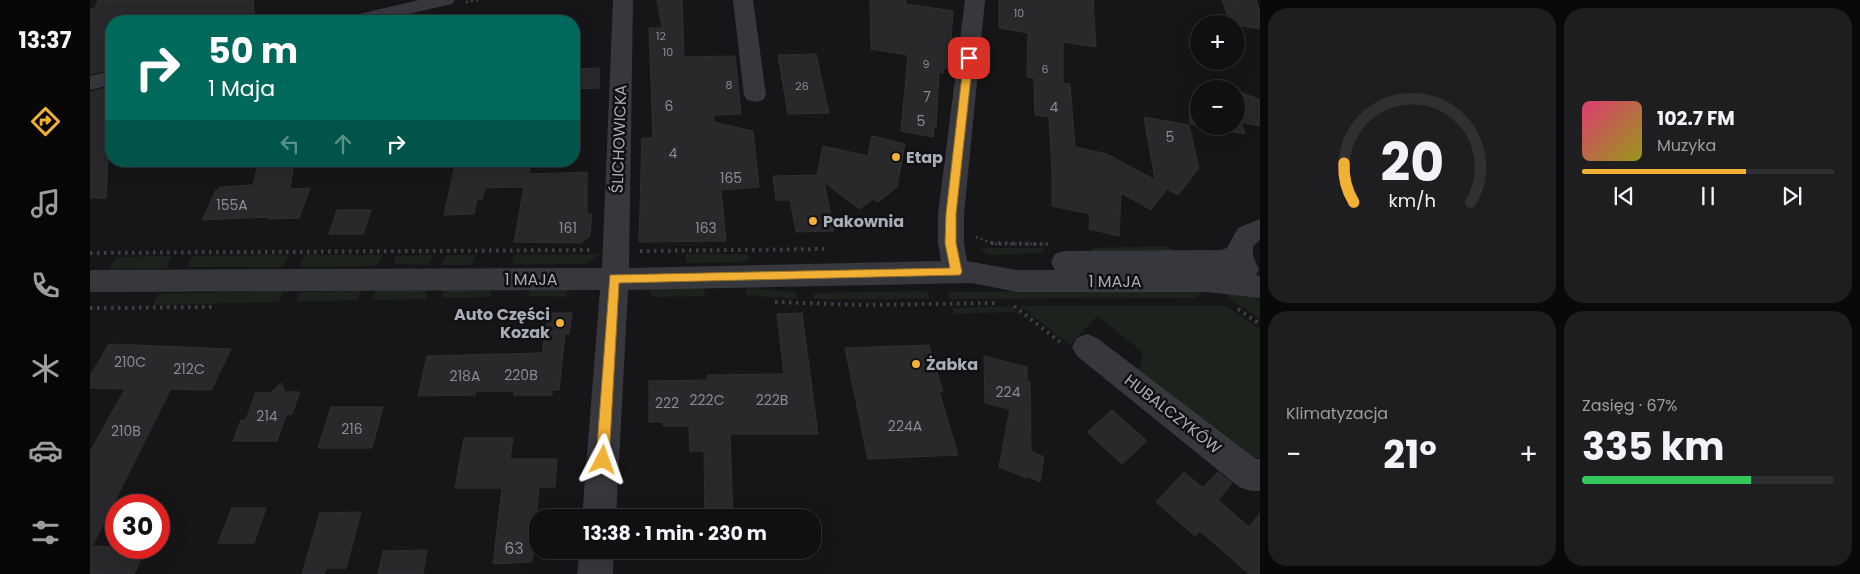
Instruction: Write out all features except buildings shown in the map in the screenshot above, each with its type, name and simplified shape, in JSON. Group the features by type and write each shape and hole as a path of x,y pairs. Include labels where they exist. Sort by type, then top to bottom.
{"street":[{"path":"380,15 445,0"},
{"name":"ŚLICHOWICKA","path":"600,509 617,241 623,0"},
{"path":"743,0 755,95"},
{"path":"964,272 951,243 951,214 975,0"},
{"path":"90,83 105,79"},
{"path":"1260,229 1247,234 1240,243 1239,254 1245,270 1260,288"},
{"name":"1 MAJA","path":"90,280 614,279 964,272 1013,263 1223,261 1239,254"},
{"name":"1 MAJA","path":"964,272 1017,281 1207,281 1245,284 1260,288"},
{"name":"HUBALCZYKÓW","path":"1087,348 1251,475 1260,475"},
{"path":"595,574 596,559"}],"path":[{"path":"646,251 828,248"},
{"path":"90,253 597,249"},
{"path":"772,302 807,304 940,302 1002,304"},
{"path":"1012,304 1020,304"}],"shaded area":[{"path":"1168,246 1176,251 1093,253 1092,248"},
{"path":"979,248 1043,248 1044,253 994,255 987,254"},
{"path":"601,254 585,264 512,264 514,255"},
{"path":"686,254 748,254 749,260 743,262 688,263 686,261"},
{"path":"289,255 282,267 187,267 192,256"},
{"path":"304,255 382,255 379,263 374,266 304,267 300,264"},
{"path":"434,255 428,265 394,264 395,256"},
{"path":"446,255 475,255 472,265 442,265"},
{"path":"173,256 166,268 111,269 110,267 116,257"},
{"path":"702,287 706,296 659,297 652,296 649,292 650,288"},
{"path":"530,289 567,289 566,297 529,296"},
{"path":"746,289 796,292 798,299 746,295"},
{"path":"1225,289 1249,295 1260,301 1260,319 1229,298"},
{"path":"444,290 490,290 491,292 490,297 442,298"},
{"path":"1201,290 1201,295 1194,298 949,299 948,292"},
{"path":"283,291 279,302 153,305 158,294"},
{"path":"360,291 358,300 296,302 300,292"},
{"path":"427,291 426,299 372,300 374,292"},
{"path":"924,291 928,293 929,299 814,299 813,293"},
{"path":"1011,306 1022,315 1010,312 953,314 952,308"},
{"path":"1020,306 1226,306 1260,329 1260,458 1254,458 1139,371 1143,352 1097,316 1070,345"}],"place":[{"name":"Etap","path":"896,157"},
{"name":"Pakownia","path":"813,221"},
{"name":"Auto Części Kozak","path":"560,323"},
{"name":"Żabka","path":"916,364"}],"route":[{"path":"603,460 614,279 956,272 950,237 951,214 969,58"}]}
